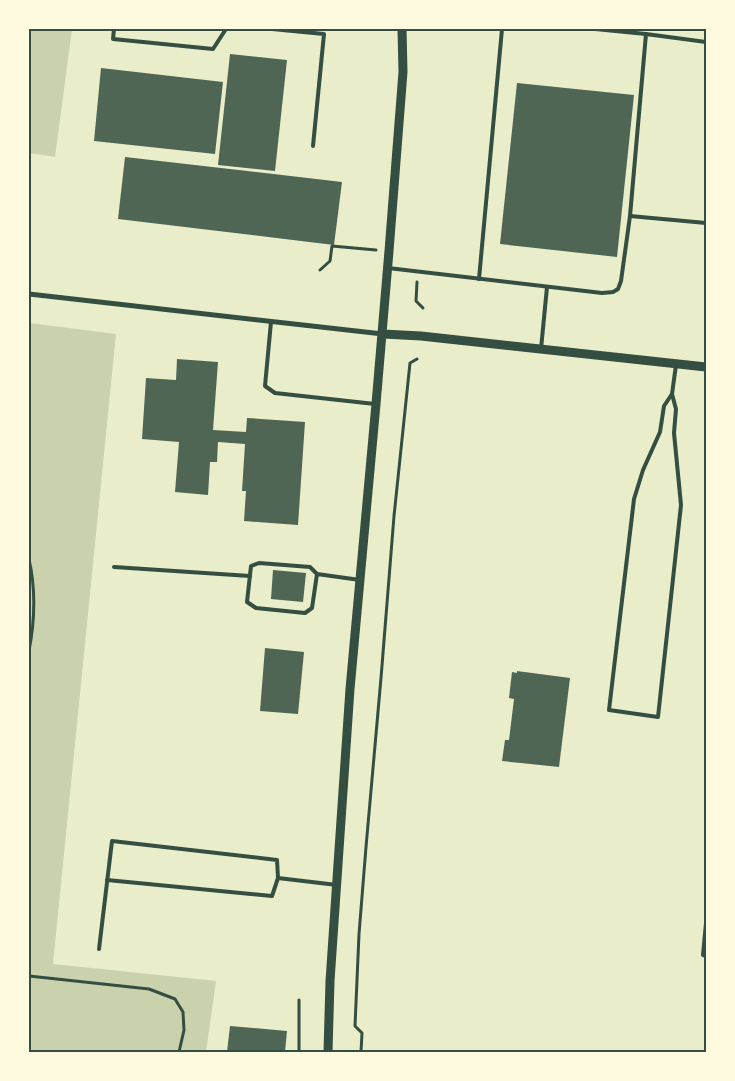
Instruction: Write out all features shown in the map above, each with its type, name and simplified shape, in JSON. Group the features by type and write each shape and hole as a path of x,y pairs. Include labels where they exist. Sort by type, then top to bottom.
{"street":[{"path":"328,1052 330,981 350,689 383,334 403,72 402,29"},
{"path":"29,294 383,334 421,336 676,364 706,365"}],"lane":[{"path":"114,29 113,39 213,49 226,29"},
{"path":"272,29 324,34 313,146"},
{"path":"479,279 502,29"},
{"path":"595,29 706,42"},
{"path":"388,268 602,293 613,292 618,289 621,282 630,216 646,34"},
{"path":"630,216 706,223"},
{"path":"541,349 547,287"},
{"path":"271,322 265,386 275,393 376,404"},
{"path":"672,394 664,406 660,432 643,470 634,499 609,710 658,717 681,505 674,433 676,409 672,394 676,364"},
{"path":"317,574 312,608 305,613 256,608 247,602 251,566 259,563 310,567 317,574 360,580"},
{"path":"114,567 250,576"},
{"path":"99,949 107,880 112,841 277,860 278,878 272,896 107,880"},
{"path":"278,878 337,885"},
{"path":"705,956 706,923"}],"path":[{"path":"320,270 330,261 332,246 389,252"},
{"path":"418,272 416,301 423,308"},
{"path":"361,1052 362,1033 355,1026 358,934 394,516 410,363 417,359"},
{"path":"29,559 34,607 33,630 29,650"},
{"path":"29,976 149,988 174,999 183,1012 184,1030 180,1052"},
{"path":"299,1000 299,1052"}],"green space":[{"path":"29,29 72,29 55,157 29,153"},
{"path":"29,323 116,334 53,964 216,981 206,1052 29,1052"}],"building":[{"path":"230,54 287,60 275,171 218,165"},
{"path":"101,68 223,82 215,154 94,141"},
{"path":"517,83 634,95 617,257 500,244"},
{"path":"125,157 342,182 334,245 118,219"},
{"path":"177,359 218,362 213,430 246,432 247,418 305,422 298,525 244,521 246,491 242,491 245,444 218,442 217,462 210,462 208,495 175,492 179,442 142,439 146,378 176,380"},
{"path":"273,570 306,573 303,602 271,599"},
{"path":"265,648 304,652 298,714 260,711"},
{"path":"517,671 570,678 559,767 502,761 505,740 509,740 514,699 509,698 512,672 517,673"},
{"path":"230,1026 287,1031 285,1052 227,1052"}]}
